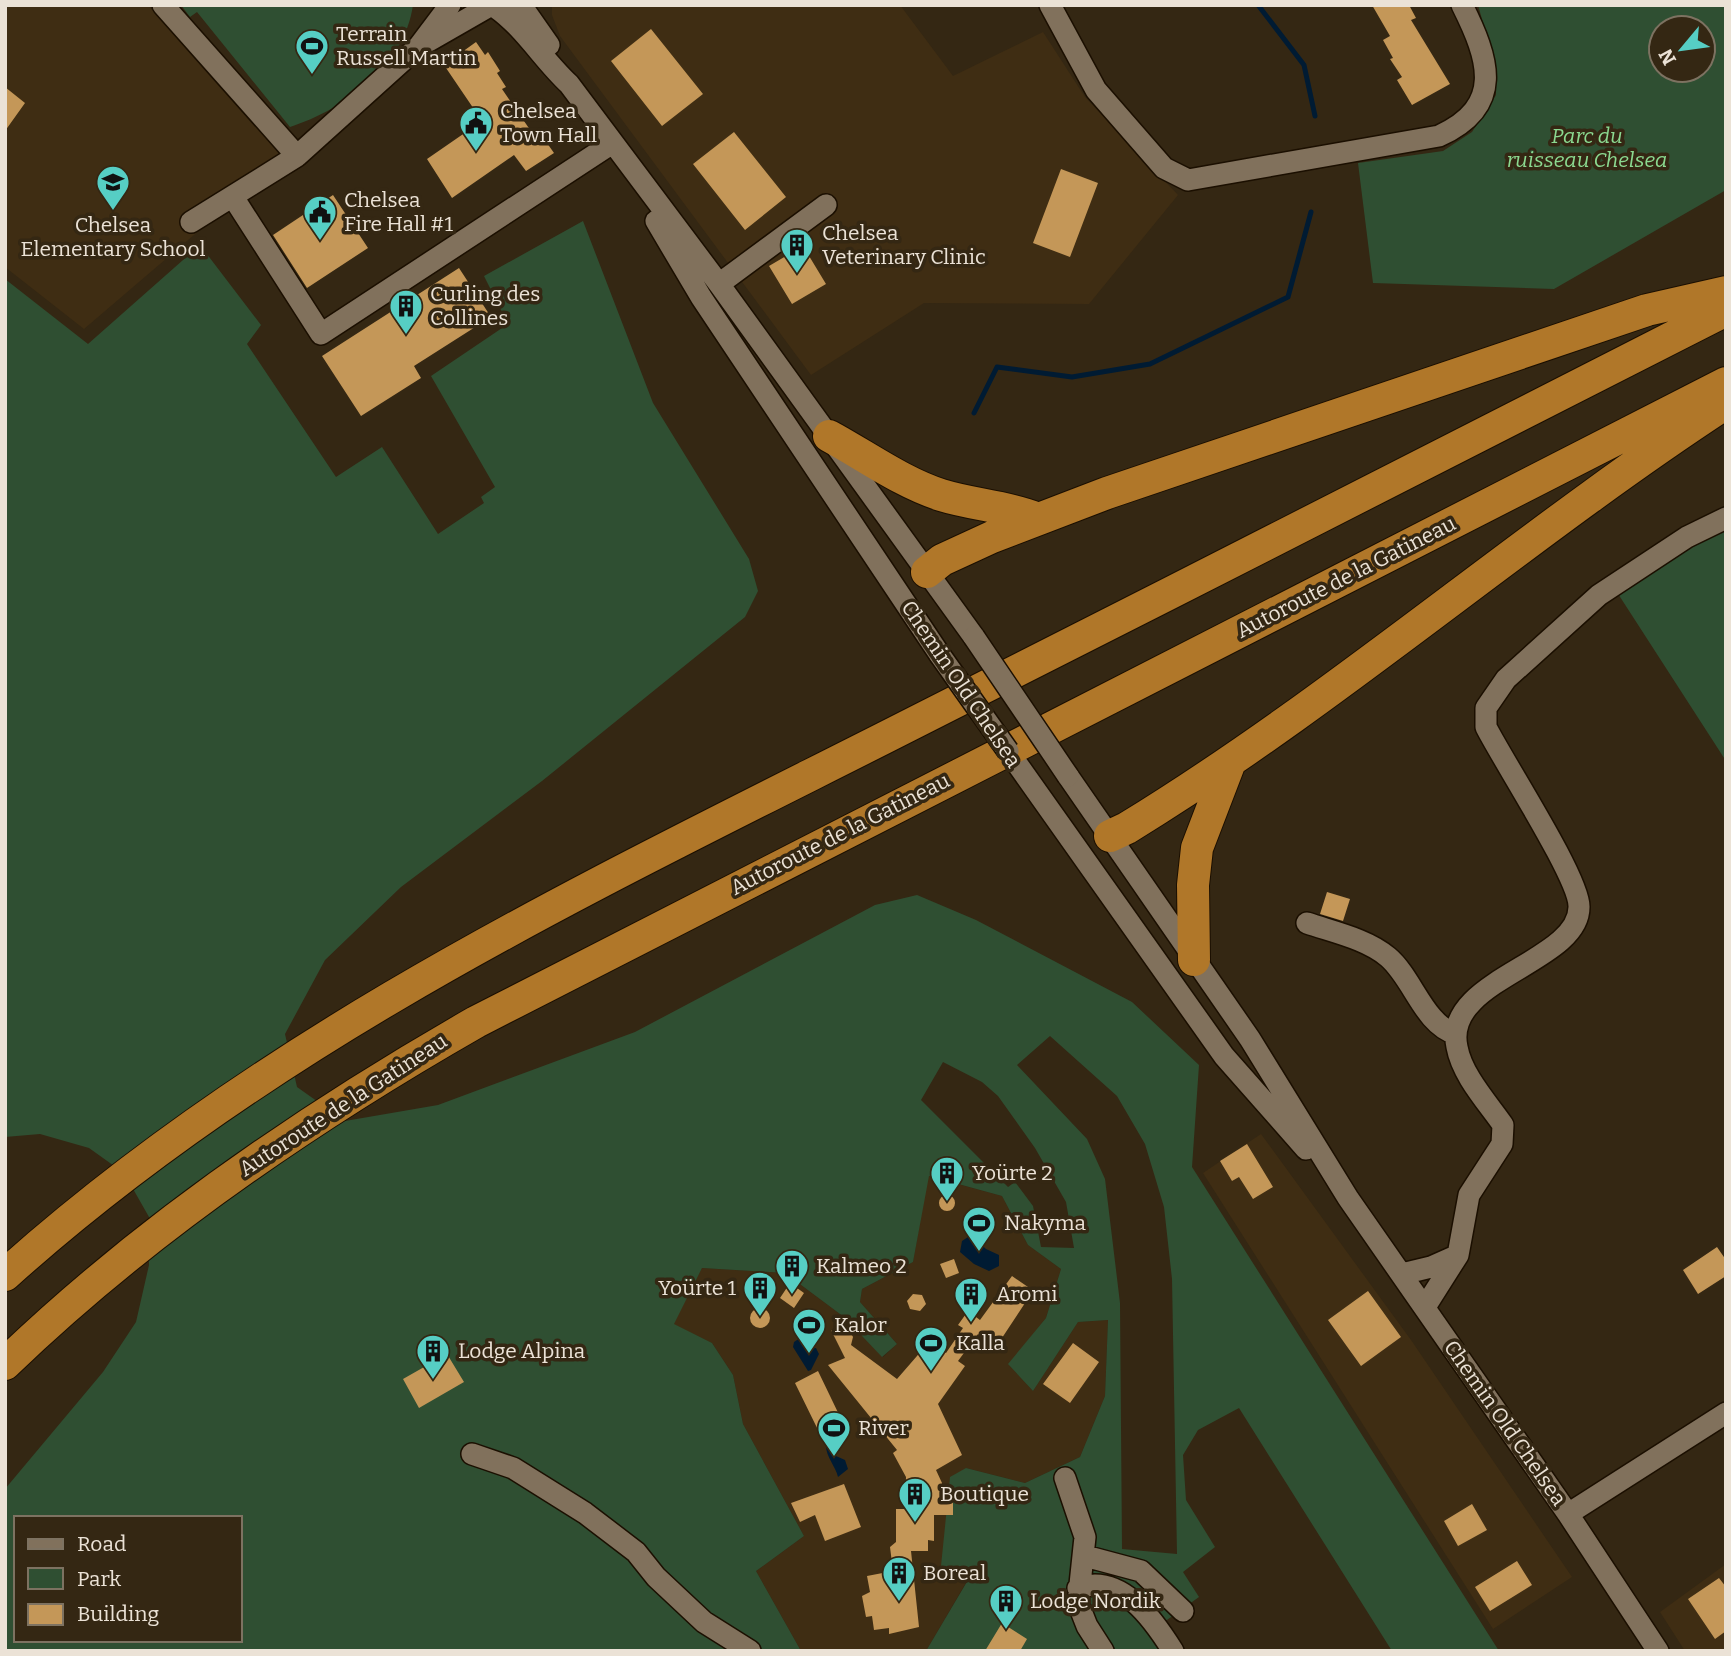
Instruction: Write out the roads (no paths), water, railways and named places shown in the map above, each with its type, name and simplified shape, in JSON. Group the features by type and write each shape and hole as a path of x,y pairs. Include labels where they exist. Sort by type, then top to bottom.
{"highway":[{"path":"927,572 948,557 1037,518 1647,310 1726,292"},
{"path":"5,1275 90,1203 213,1109 294,1055 424,976 689,836 1726,310"},
{"name":"Autoroute de la Gatineau","path":"5,1364 118,1264 234,1175 342,1102 455,1034 672,919 1726,383"},
{"path":"1110,836 1230,762 1607,482 1726,403"},
{"path":"829,436 926,490 970,503 1011,508 1037,518"},
{"path":"1194,960 1193,884 1197,848 1230,762"}],"street":[{"path":"163,5 297,156"},
{"path":"191,222 297,156 419,46 450,5"},
{"name":"Chemin Old Chelsea","path":"522,5 553,52 569,85"},
{"path":"1050,5 1096,90 1164,169 1188,180 1439,136 1451,130 1474,113 1482,101 1485,84 1482,53 1462,5"},
{"path":"419,46 493,6"},
{"name":"Chemin Old Chelsea","path":"493,6 514,23 543,59 569,85 719,284 974,637 1250,1039 1348,1198 1568,1514 1658,1651"},
{"path":"233,197 321,334 611,144"},
{"name":"Chemin Old Chelsea","path":"611,144 701,297 940,655 1037,794 1224,1056 1348,1198"},
{"path":"719,284 827,205"},
{"path":"1425,1307 1458,1255 1469,1195 1502,1143 1504,1131 1463,1065 1456,1034 1458,1021 1468,1004 1558,941 1571,928 1579,906 1570,876 1486,727 1486,708 1506,680 1599,596 1687,537 1726,518"},
{"path":"906,604 927,572"},
{"path":"1059,825 1090,835 1110,836"},
{"path":"1307,923 1370,946 1389,957 1438,1025 1456,1034"},
{"path":"1402,1274 1431,1267 1458,1255"},
{"path":"1568,1514 1726,1413"},
{"path":"472,1454 513,1468 584,1514 636,1552 656,1577 704,1622 750,1651"},
{"path":"1065,1478 1082,1522 1085,1556 1078,1588 1078,1604 1087,1626 1103,1651"},
{"path":"1085,1556 1143,1562 1183,1611"},
{"path":"1126,1594 1143,1562"},
{"path":"1078,1588 1098,1583 1126,1594 1159,1629 1173,1651"}],"water":[{"name":"Nakyma","path":"971,1235 986,1249 999,1255 999,1266 989,1271 974,1264 960,1252 962,1241"},
{"name":"Kalor","path":"800,1338 804,1341 803,1346 806,1344 808,1349 816,1348 819,1354 808,1371 793,1347 794,1342"},
{"name":"River","path":"828,1438 832,1442 835,1438 840,1451 834,1451 836,1456 845,1460 848,1469 838,1477 827,1453"}],"waterway":[{"path":"1258,5 1304,65 1315,116"},
{"path":"974,413 997,367 1072,377 1150,364 1288,297 1311,212"}],"place":[{"name":"Terrain Russell Martin","path":"312,76"},
{"name":"Chelsea Town Hall","path":"476,153"},
{"name":"Chelsea Elementary School","path":"113,212"},
{"name":"Chelsea Fire Hall #1","path":"320,242"},
{"name":"Chelsea Veterinary Clinic","path":"797,275"},
{"name":"Curling des Collines","path":"406,336"},
{"name":"Yoürte 2","path":"947,1203"},
{"name":"Nakyma","path":"979,1253"},
{"name":"Kalmeo 2","path":"792,1296"},
{"name":"Yoürte 1","path":"760,1318"},
{"name":"Aromi","path":"971,1324"},
{"name":"Kalor","path":"809,1355"},
{"name":"Kalla","path":"931,1373"},
{"name":"Lodge Alpina","path":"433,1381"},
{"name":"River","path":"834,1458"},
{"name":"Boutique","path":"915,1524"},
{"name":"Boreal","path":"899,1603"},
{"name":"Lodge Nordik","path":"1006,1631"}],"park label":[{"name":"Parc du ruisseau Chelsea","path":"1587,148"}]}
